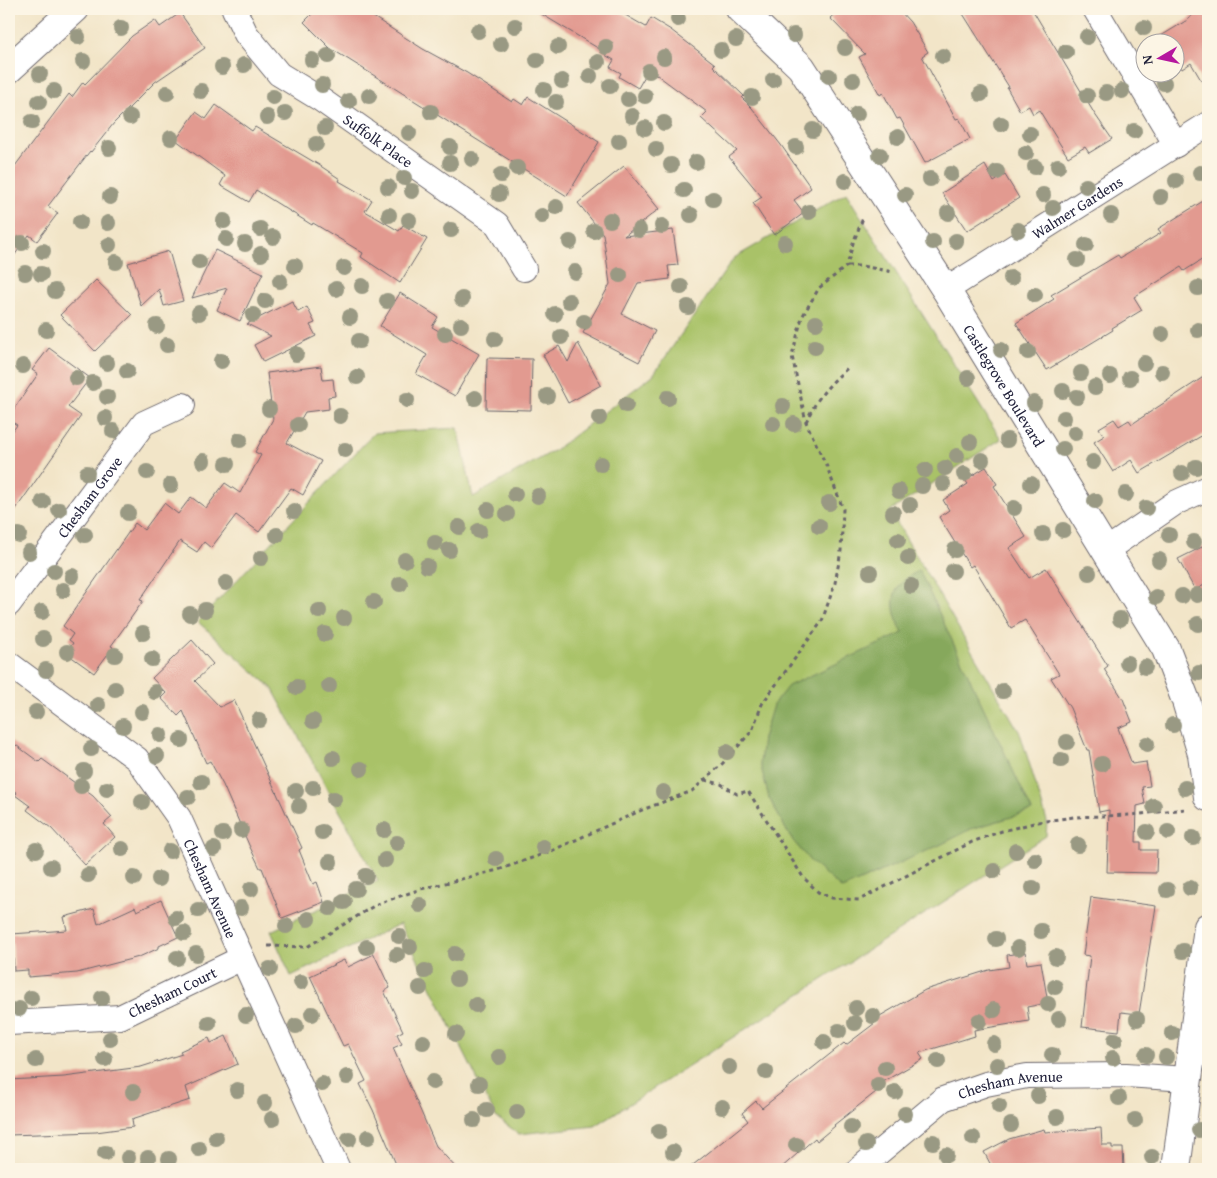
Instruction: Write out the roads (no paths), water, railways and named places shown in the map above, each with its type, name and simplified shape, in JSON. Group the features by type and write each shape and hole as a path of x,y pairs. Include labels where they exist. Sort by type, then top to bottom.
{"street":[{"path":"9,69 75,9"},
{"name":"Suffolk Place","path":"234,9 246,34 279,74 320,99 496,224 524,269"},
{"name":"Castlegrove Boulevard","path":"740,9 801,67 946,290 1166,649 1186,701 1202,754 1197,803"},
{"path":"1095,9 1176,145"},
{"name":"Walmer Gardens","path":"946,290 1208,124"},
{"name":"Chesham Grove","path":"9,604 144,423 183,405"},
{"path":"1105,551 1175,503 1208,488"},
{"name":"Chesham Avenue","path":"9,664 137,759 179,818 338,1169"},
{"path":"1176,1169 1208,927"},
{"name":"Chesham Court","path":"9,1023 120,1017 242,958"},
{"name":"Chesham Avenue","path":"859,1169 943,1100 986,1084 1027,1076 1126,1075 1187,1078"}]}
